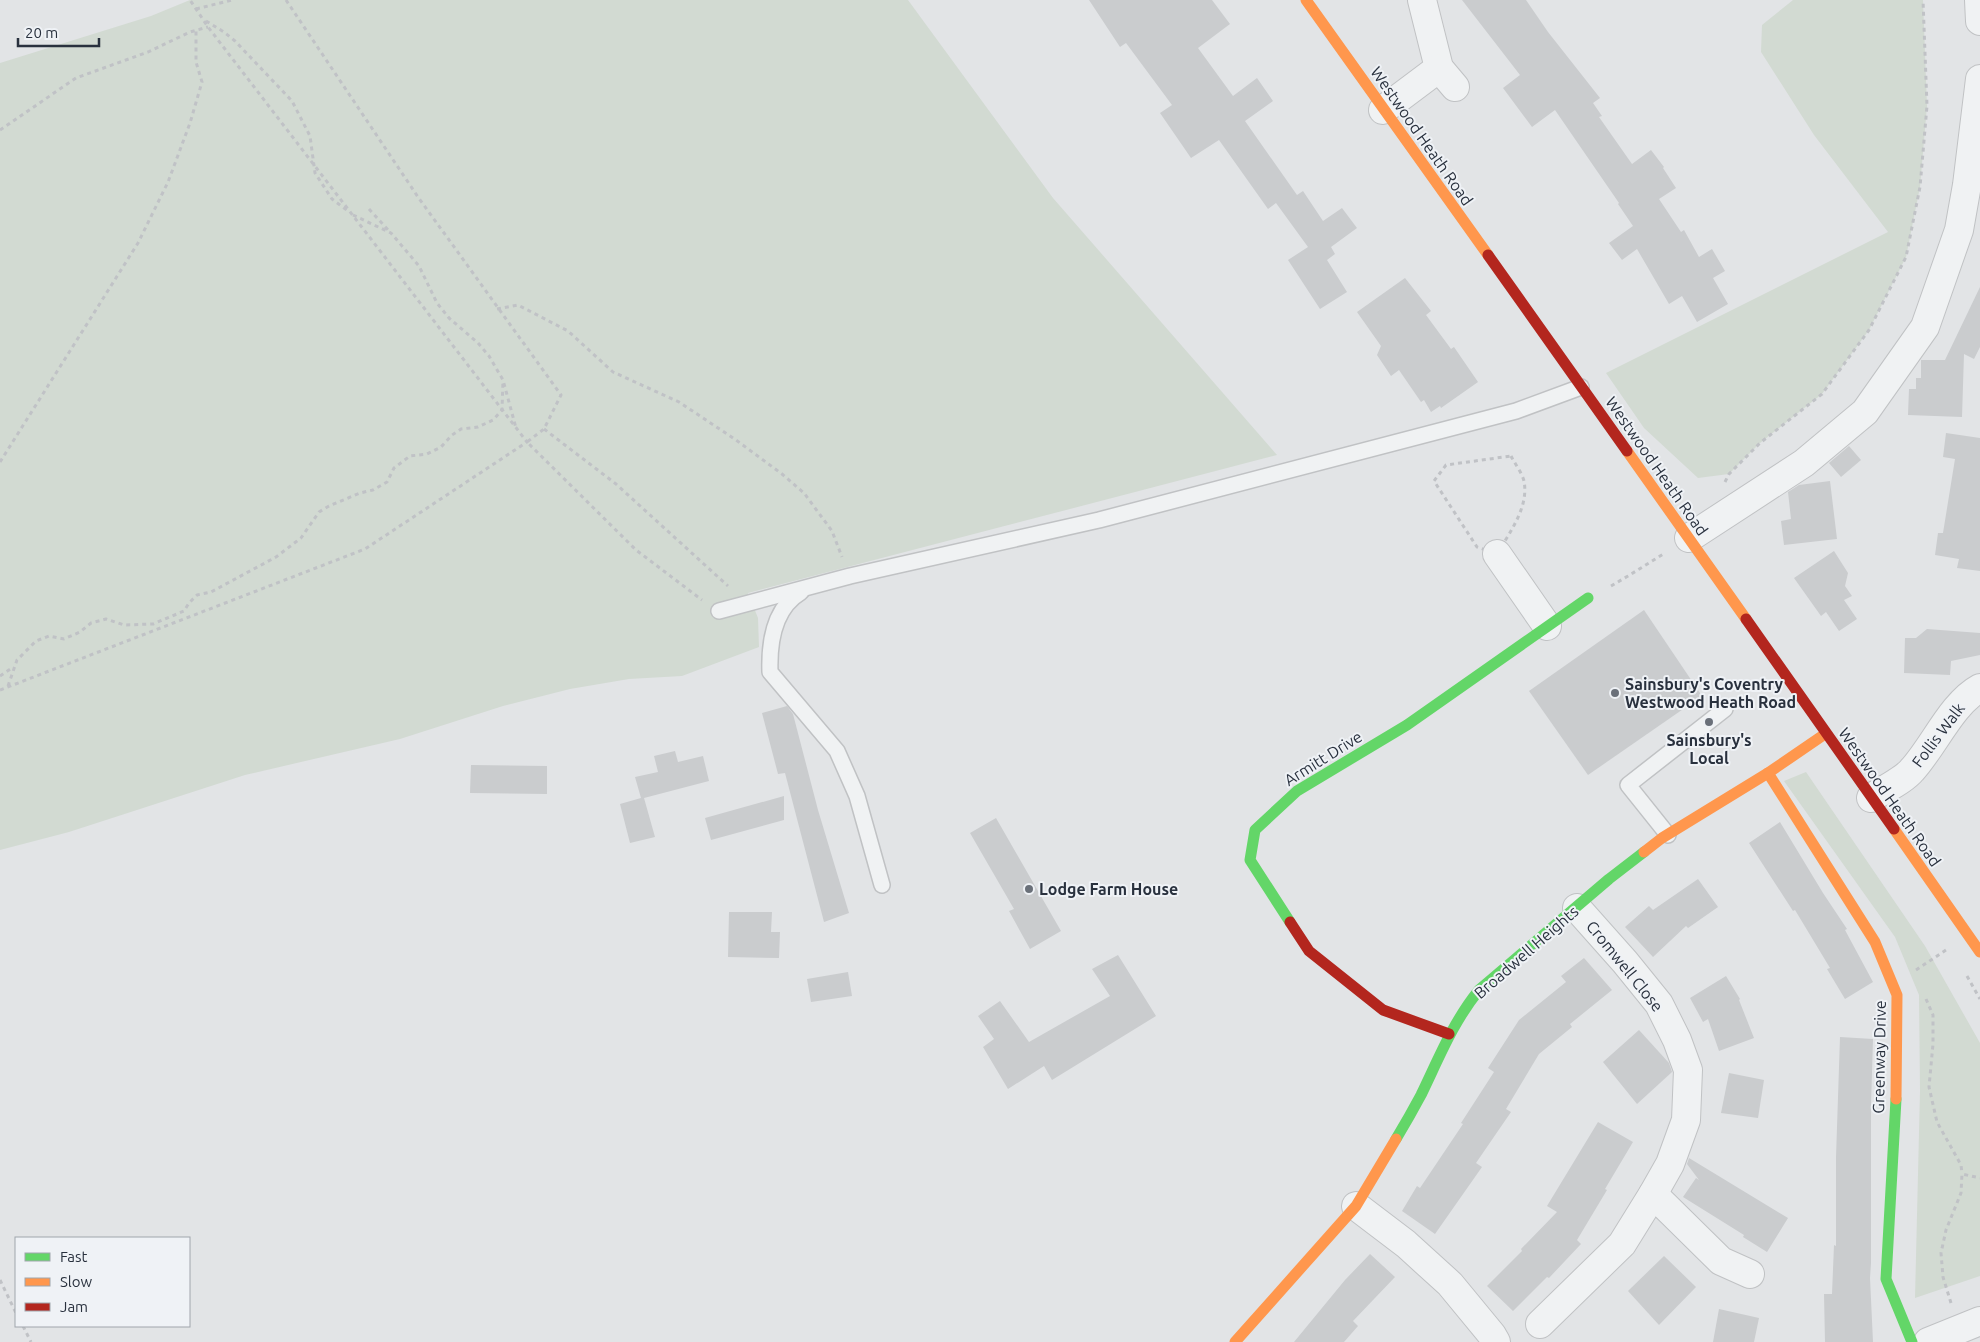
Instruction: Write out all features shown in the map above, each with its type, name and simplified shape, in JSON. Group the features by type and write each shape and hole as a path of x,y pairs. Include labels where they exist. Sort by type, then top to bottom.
{"street":[{"name":"Westwood Heath Road","path":"1306,0 1581,387 1681,543 1826,734 1980,952"},
{"path":"1383,110 1447,77 1422,0"},
{"path":"1979,0 1980,21"},
{"path":"1681,543 1804,463 1865,412 1925,327 1969,231 1967,185 1980,79"},
{"path":"1497,554 1547,626"},
{"name":"Armitt Drive","path":"1449,1034 1384,1010 1309,951 1250,860 1255,830 1297,791 1407,725 1588,598"},
{"name":"Follis Walk","path":"1872,798 1912,771 1930,744 1969,694 1980,688"},
{"name":"Broadwell Heights","path":"1235,1342 1356,1206 1411,1112 1449,1034 1479,990 1609,879 1668,835 1768,773 1826,734"},
{"name":"Greenway Drive","path":"1768,773 1876,942 1897,995 1897,1081 1886,1279 1912,1342"},
{"name":"Cromwell Close","path":"1540,1324 1622,1244 1670,1164 1686,1120 1688,1070 1677,1040 1659,1004 1577,908"},
{"path":"1653,1194 1721,1261 1750,1274"},
{"path":"1356,1206 1406,1244 1450,1284 1496,1342"},
{"path":"1928,1342 1970,1325"}],"lane":[{"path":"719,611 850,576 1099,520 1516,411 1581,387"},
{"path":"811,586 792,597 784,607 775,625 769,655 770,672 837,751 857,796 882,885"},
{"path":"1668,835 1628,785 1725,709"}],"path":[{"path":"190,0 208,27 518,432 636,550 676,582 719,611"},
{"path":"196,10 232,0"},
{"path":"0,690 365,549 544,429 561,395 497,309 418,197 286,0"},
{"path":"1726,514 1720,491 1728,474 1760,443 1822,394 1870,330 1906,257 1920,187 1927,106 1923,0"},
{"path":"200,16 234,41 292,101 310,136 315,173 321,185 337,204 391,233"},
{"path":"0,130 76,78 148,52 196,30 216,27"},
{"path":"0,462 138,243 168,182 190,123 202,82 196,62 196,30"},
{"path":"369,209 419,266 441,308 449,318 478,343 489,356 504,380 518,432"},
{"path":"497,309 518,305 568,331 613,372 679,402 736,440 782,474 804,493 832,531 850,576"},
{"path":"8,686 14,668 25,650 36,641 49,636 64,639 80,632 91,623 106,619 124,625 153,624 184,611 189,603 198,595 211,592 276,557 301,538 319,512 360,493 373,490 387,482 394,468 410,456 428,454 461,430 478,427 493,420 502,410 504,380"},
{"path":"544,429 616,484 730,588 743,595 748,604"},
{"path":"1511,456 1524,480 1524,502 1497,554 1477,547 1434,481 1446,465 1511,456"},
{"path":"1588,598 1681,543"},
{"path":"0,676 14,668"},
{"path":"1914,972 1968,935"},
{"path":"1970,1325 1943,1277 1941,1253 1946,1230 1961,1193 1962,1174 1980,1178"},
{"path":"0,1280 15,1311"},
{"path":"24,1327 31,1342"}],"shaded area":[{"path":"190,0 908,0 1053,198 1277,455 748,593 758,618 759,647 682,676 629,679 570,689 503,706 400,739 245,775 69,832 0,850 0,63 151,16"},
{"path":"1793,0 1923,0 1927,106 1920,187 1906,257 1869,330 1822,394 1760,443 1729,474 1698,478 1644,428 1606,373 1888,232 1814,135 1761,52 1762,25"},
{"path":"1806,772 1925,946 1980,1043 1980,1276 1915,1298 1920,1091 1919,995 1895,937 1784,781"}],"building":[{"path":"1089,0 1212,0 1230,24 1198,48 1233,96 1257,78 1273,101 1245,121 1297,195 1303,191 1323,221 1342,208 1357,228 1331,247 1335,254 1327,260 1347,292 1320,309 1288,260 1308,247 1276,203 1268,209 1219,140 1191,158 1160,113 1172,105 1126,43 1120,47"},
{"path":"1462,0 1526,0 1548,32 1600,98 1593,103 1602,116 1599,117 1632,164 1651,150 1664,167 1676,188 1659,199 1681,232 1684,230 1699,257 1712,249 1725,271 1713,278 1728,304 1697,322 1682,296 1669,304 1637,249 1622,260 1609,243 1633,226 1619,203 1555,110 1532,127 1503,88 1520,75"},
{"path":"1405,278 1431,311 1426,315 1451,349 1454,347 1478,382 1441,408 1440,406 1431,412 1424,400 1421,402 1399,370 1391,376 1377,355 1381,346 1357,312"},
{"path":"1980,287 1980,347 1974,359 1964,354 1962,417 1908,415 1909,389 1916,389 1916,378 1921,378 1921,360 1945,360"},
{"path":"1946,433 1980,438 1980,571 1957,568 1959,559 1935,555 1938,533 1943,533 1955,459 1943,457"},
{"path":"1849,446 1861,460 1841,477 1829,463"},
{"path":"1830,481 1837,539 1784,545 1781,521 1791,519 1788,492 1799,485"},
{"path":"1834,551 1848,573 1845,586 1852,596 1844,600 1857,619 1839,631 1826,612 1821,616 1794,578"},
{"name":"Sainsbury's Coventry Westwood Heath Road","path":"1644,610 1702,696 1588,775 1529,691"},
{"path":"1927,629 1980,633 1980,655 1951,661 1950,675 1904,673 1905,638 1916,638"},
{"path":"787,706 793,714 818,810 849,913 824,922 785,773 778,774 762,713"},
{"path":"675,751 678,762 703,756 709,781 644,798 655,837 630,843 620,804 641,798 635,777 658,772 654,756"},
{"path":"471,765 547,766 547,794 470,793"},
{"path":"784,796 784,820 711,840 705,818"},
{"name":"Lodge Farm House","path":"996,818 1061,931 1030,949 1009,911 1014,909 970,833"},
{"path":"1780,822 1847,929 1845,930 1873,982 1845,999 1827,969 1830,968 1795,910 1793,911 1749,843"},
{"path":"1698,879 1718,907 1688,928 1686,926 1653,957 1625,927 1649,906 1653,910"},
{"path":"729,912 772,912 771,932 780,932 779,958 728,957"},
{"path":"1118,955 1156,1016 1052,1080 1044,1066 1008,1089 983,1047 994,1039 978,1016 1000,1001 1029,1042 1110,996 1092,969"},
{"path":"1584,958 1612,990 1570,1024 1572,1027 1539,1054 1506,1109 1511,1112 1476,1163 1482,1167 1435,1234 1402,1211 1417,1186 1420,1188 1463,1124 1461,1123 1494,1072 1488,1068 1519,1020 1566,982 1561,976"},
{"path":"848,972 852,996 811,1002 807,979"},
{"path":"1726,976 1740,999 1754,1038 1719,1051 1708,1019 1703,1022 1690,998"},
{"path":"1639,1030 1669,1063 1672,1072 1637,1104 1603,1062"},
{"path":"1840,1037 1873,1039 1870,1278 1873,1342 1825,1342 1824,1294 1832,1294 1834,1245 1836,1246 1836,1157"},
{"path":"1729,1073 1764,1080 1758,1118 1721,1113"},
{"path":"1598,1122 1633,1142 1577,1240 1581,1244 1549,1278 1547,1277 1513,1311 1487,1286 1557,1212 1547,1206"},
{"path":"1689,1158 1788,1218 1767,1252 1743,1237 1744,1235 1683,1197 1696,1178 1699,1180 1687,1164"},
{"path":"1370,1254 1395,1277 1353,1321 1358,1326 1344,1342 1294,1342 1345,1280"},
{"path":"1664,1256 1696,1287 1659,1325 1628,1291"},
{"path":"1719,1309 1759,1318 1754,1342 1713,1342"}],"traffic: fast":[{"path":"1290,922 1250,860 1255,830 1297,791 1407,725 1588,598"},
{"path":"1396,1139 1421,1095 1454,1028 1479,990 1609,879 1644,852"},
{"path":"1896,1099 1886,1279 1912,1342"}],"traffic: slow":[{"path":"1306,0 1488,255"},
{"path":"1627,451 1746,619"},
{"path":"1644,852 1662,838 1768,773 1825,734"},
{"path":"1768,773 1875,942 1897,995 1896,1099"},
{"path":"1894,829 1980,952"},
{"path":"1235,1342 1356,1206 1396,1139"}],"traffic: jam":[{"path":"1488,255 1627,451"},
{"path":"1746,619 1894,829"},
{"path":"1290,922 1309,951 1383,1010 1449,1034"}],"place":[{"name":"Sainsbury's Coventry Westwood Heath Road","path":"1615,693"},
{"name":"Sainsbury's Local","path":"1709,722"},
{"name":"Lodge Farm House","path":"1029,889"}]}
